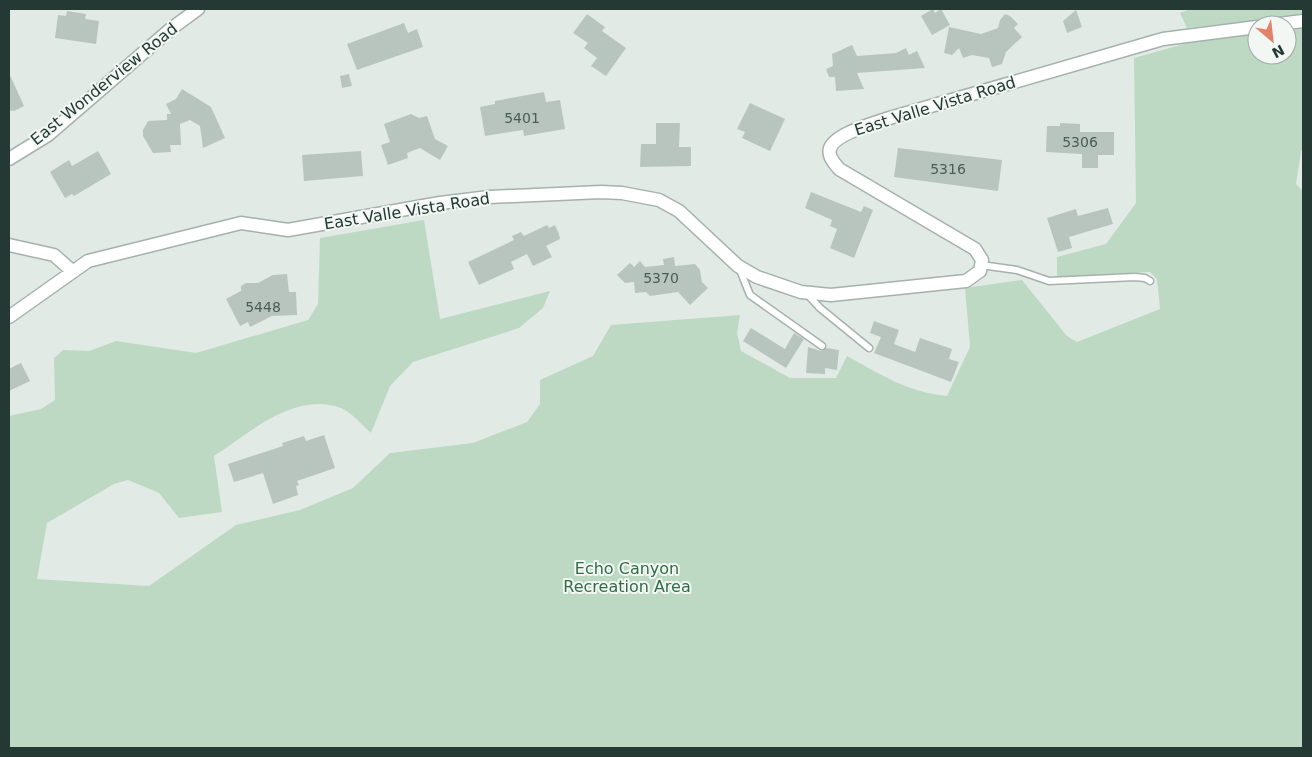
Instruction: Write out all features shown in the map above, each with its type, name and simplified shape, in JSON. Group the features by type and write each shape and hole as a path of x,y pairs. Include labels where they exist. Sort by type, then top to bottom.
{"street":[{"name":"East Wonderview Road","path":"9,158 48,135 172,28 198,9"},
{"name":"East Valle Vista Road","path":"9,317 88,261 240,224 288,230 440,203 488,197 600,192 622,193 659,200 680,211 738,266 757,277 806,293 831,295 966,281 980,271 982,260 975,249 839,169 830,155 830,149 837,139 849,132 886,119 1163,39 1247,28"},
{"path":"9,244 54,255 72,271"}],"lane":[{"path":"981,265 1017,270 1049,281 1136,277 1146,278 1150,281"},
{"path":"738,266 750,295 822,346"},
{"path":"806,293 820,308 869,348"}],"green space":[{"path":"1191,9 1303,9 1303,15 1247,15 1247,21 1187,28 1180,13"},
{"name":"Echo Canyon Recreation Area","path":"1303,25 1303,150 1301,151 1296,184 1303,191 1303,748 9,748 9,416 41,409 55,400 54,358 63,350 89,351 116,341 196,353 308,320 318,304 320,238 424,220 440,319 550,291 543,308 519,328 413,362 390,386 371,433 345,410 324,404 307,405 290,410 273,417 242,436 214,456 222,512 179,518 159,493 128,480 114,484 47,523 37,579 149,586 236,525 300,510 353,488 390,453 473,443 527,422 540,404 540,380 593,356 611,325 740,315 737,333 741,351 790,378 836,378 847,356 907,387 947,396 970,347 965,288 1022,280 1067,336 1077,342 1160,309 1157,279 1150,272 1057,277 1057,257 1106,244 1136,203 1134,58 1191,42 1247,33 1247,65 1297,65 1297,26"}],"building":[{"path":"933,9 935,13 941,9 950,25 932,35 921,16"},
{"path":"1076,10 1082,27 1067,33 1063,21"},
{"path":"67,11 86,14 85,19 99,21 96,44 55,38 58,15 66,16"},
{"path":"587,14 605,27 602,31 626,48 606,76 591,66 597,58 584,48 588,43 573,33"},
{"path":"1005,14 1018,24 1014,28 1022,37 1006,52 1002,64 992,67 989,58 972,55 963,58 959,48 952,55 944,53 949,27 981,34 998,28 1000,20"},
{"path":"404,23 408,33 417,29 423,47 357,70 347,44"},
{"path":"852,45 857,56 896,53 906,48 909,55 917,51 925,68 857,73 864,89 836,91 835,77 829,77 826,69 833,66 832,54"},
{"path":"9,73 24,106 14,111 9,110"},
{"path":"349,74 352,86 342,88 340,76"},
{"path":"182,89 211,107 225,138 203,148 200,126 190,120 180,124 181,145 170,145 171,152 153,153 143,136 143,130 148,121 167,120 167,114 171,114 166,104 176,99"},
{"path":"544,92 546,102 560,100 565,129 524,136 523,130 485,136 480,107 495,104 495,101"},
{"path":"750,103 785,119 770,151 742,138 745,132 737,129"},
{"path":"411,114 419,118 427,116 435,139 448,146 440,160 420,148 407,153 408,158 388,165 381,145 390,142 384,124"},
{"path":"656,123 680,123 679,147 691,147 691,166 640,167 641,144 656,144"},
{"path":"1060,123 1080,124 1080,132 1114,132 1114,155 1098,155 1098,168 1082,168 1082,154 1046,152 1047,126 1060,126"},
{"path":"898,148 1002,160 998,191 894,177"},
{"path":"98,151 111,174 74,196 72,194 65,198 50,172 69,160 72,166"},
{"path":"361,151 363,176 304,181 302,155"},
{"path":"811,192 861,212 864,206 873,210 854,258 830,248 837,229 830,226 832,220 805,208"},
{"path":"1108,208 1113,224 1069,237 1072,248 1058,252 1047,218 1076,209 1078,216"},
{"path":"547,225 549,228 555,225 560,239 546,246 552,257 533,266 527,254 511,262 514,269 479,285 468,262 514,240 512,236 521,232 524,236"},
{"path":"674,257 675,266 695,264 700,270 702,282 708,288 690,305 678,292 650,296 646,292 635,293 634,282 625,283 617,275 630,263 634,267 640,261 645,267 664,265 663,259"},
{"path":"287,274 289,292 296,292 297,315 272,316 250,327 248,322 240,326 226,299 241,291 241,286 246,283 258,283 273,275"},
{"path":"874,321 899,330 894,344 915,352 920,338 952,349 949,359 959,362 951,382 874,353 881,337 870,333"},
{"path":"751,328 785,349 794,333 804,339 786,368 743,341"},
{"path":"808,347 821,351 826,348 839,350 837,370 825,368 825,374 806,373"},
{"path":"21,363 30,381 9,391 9,369"},
{"path":"324,435 335,468 297,481 299,485 296,486 298,495 273,504 263,473 234,482 228,464 283,446 282,443 304,436 306,441"}]}
